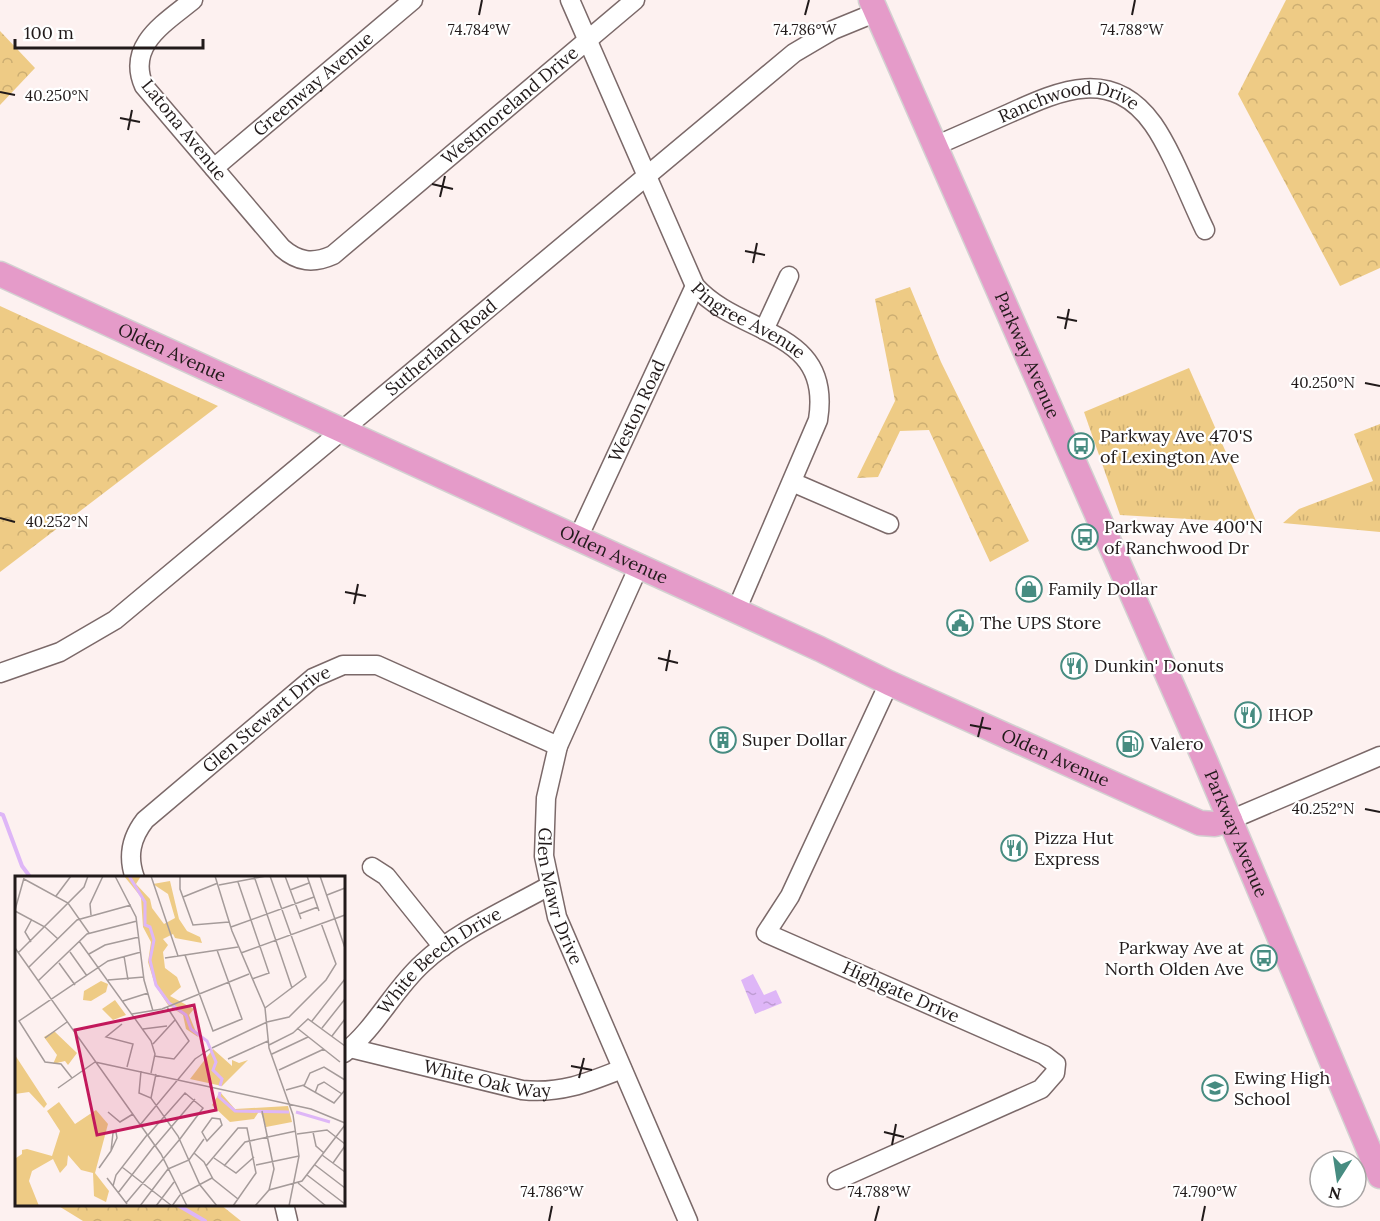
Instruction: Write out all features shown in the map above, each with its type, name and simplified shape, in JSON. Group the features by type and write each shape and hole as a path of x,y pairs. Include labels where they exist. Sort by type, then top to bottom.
{"main road":[{"name":"Parkway Avenue","path":"874,6 1230,820 1380,1176"},
{"name":"Olden Avenue","path":"0,274 639,566 889,683 1200,823 1215,824 1230,820"}],"street":[{"name":"Latona Avenue","path":"193,0 146,41 138,64 144,86 282,248 295,257"},
{"name":"Greenway Avenue","path":"214,168 413,0"},
{"name":"Pingree Avenue","path":"570,0 695,286 720,309 789,341 800,351 816,374 820,388 818,420 736,611"},
{"name":"Westmoreland Drive","path":"295,257 312,262 333,255 635,0"},
{"name":"Sutherland Road","path":"0,673 60,652 115,620 794,53 874,6"},
{"name":"Ranchwood Drive","path":"935,146 1057,92 1086,87 1103,89 1134,103 1155,126 1205,230"},
{"path":"764,330 789,276"},
{"name":"Weston Road","path":"578,538 695,286"},
{"path":"792,482 889,524"},
{"name":"Glen Mawr Drive","path":"639,566 558,746 550,772 543,825 549,886 557,917 688,1221"},
{"name":"Glen Stewart Drive","path":"135,876 130,854 132,843 145,820 314,678 343,665 360,663 392,670 558,746"},
{"name":"Highgate Drive","path":"837,1180 1041,1089 1055,1073 1056,1064 1044,1055 766,933 790,896 889,683"},
{"path":"1230,820 1380,756"},
{"path":"372,867 386,876 443,947"},
{"name":"White Beech Drive","path":"347,1050 376,1021 406,979 443,947 549,886"},
{"name":"White Oak Way","path":"347,1050 522,1090 542,1092 578,1087 622,1069"},
{"path":"284,1206 288,1221"}],"green space":[{"path":"1286,0 1380,0 1380,268 1340,286 1238,94"},
{"path":"0,31 35,68 0,105"},
{"path":"910,287 941,362 1029,541 990,562 929,430 900,431 878,477 857,478 895,401 875,299"},
{"path":"0,306 218,406 0,572"},
{"path":"1189,368 1257,523 1120,515 1084,412"},
{"path":"1380,424 1380,532 1283,523 1299,509 1373,481 1354,434"},
{"path":"59,1206 222,1206 241,1221 83,1221"}],"water":[{"path":"753,974 764,995 776,990 782,1003 755,1014 741,980"}],"waterway":[{"path":"0,814 3,815 22,866 30,876"},
{"path":"179,1206 205,1221"}],"place":[{"name":"Parkway Ave 470'S of Lexington Ave","path":"1081,446"},
{"name":"Parkway Ave 400'N of Ranchwood Dr","path":"1085,537"},
{"name":"Family Dollar","path":"1029,589"},
{"name":"The UPS Store","path":"960,623"},
{"name":"Dunkin' Donuts","path":"1074,666"},
{"name":"IHOP","path":"1248,715"},
{"name":"Super Dollar","path":"723,740"},
{"name":"Valero","path":"1130,744"},
{"name":"Pizza Hut Express","path":"1014,848"},
{"name":"Parkway Ave at North Olden Ave","path":"1264,958"},
{"name":"Ewing High School","path":"1215,1088"}]}
